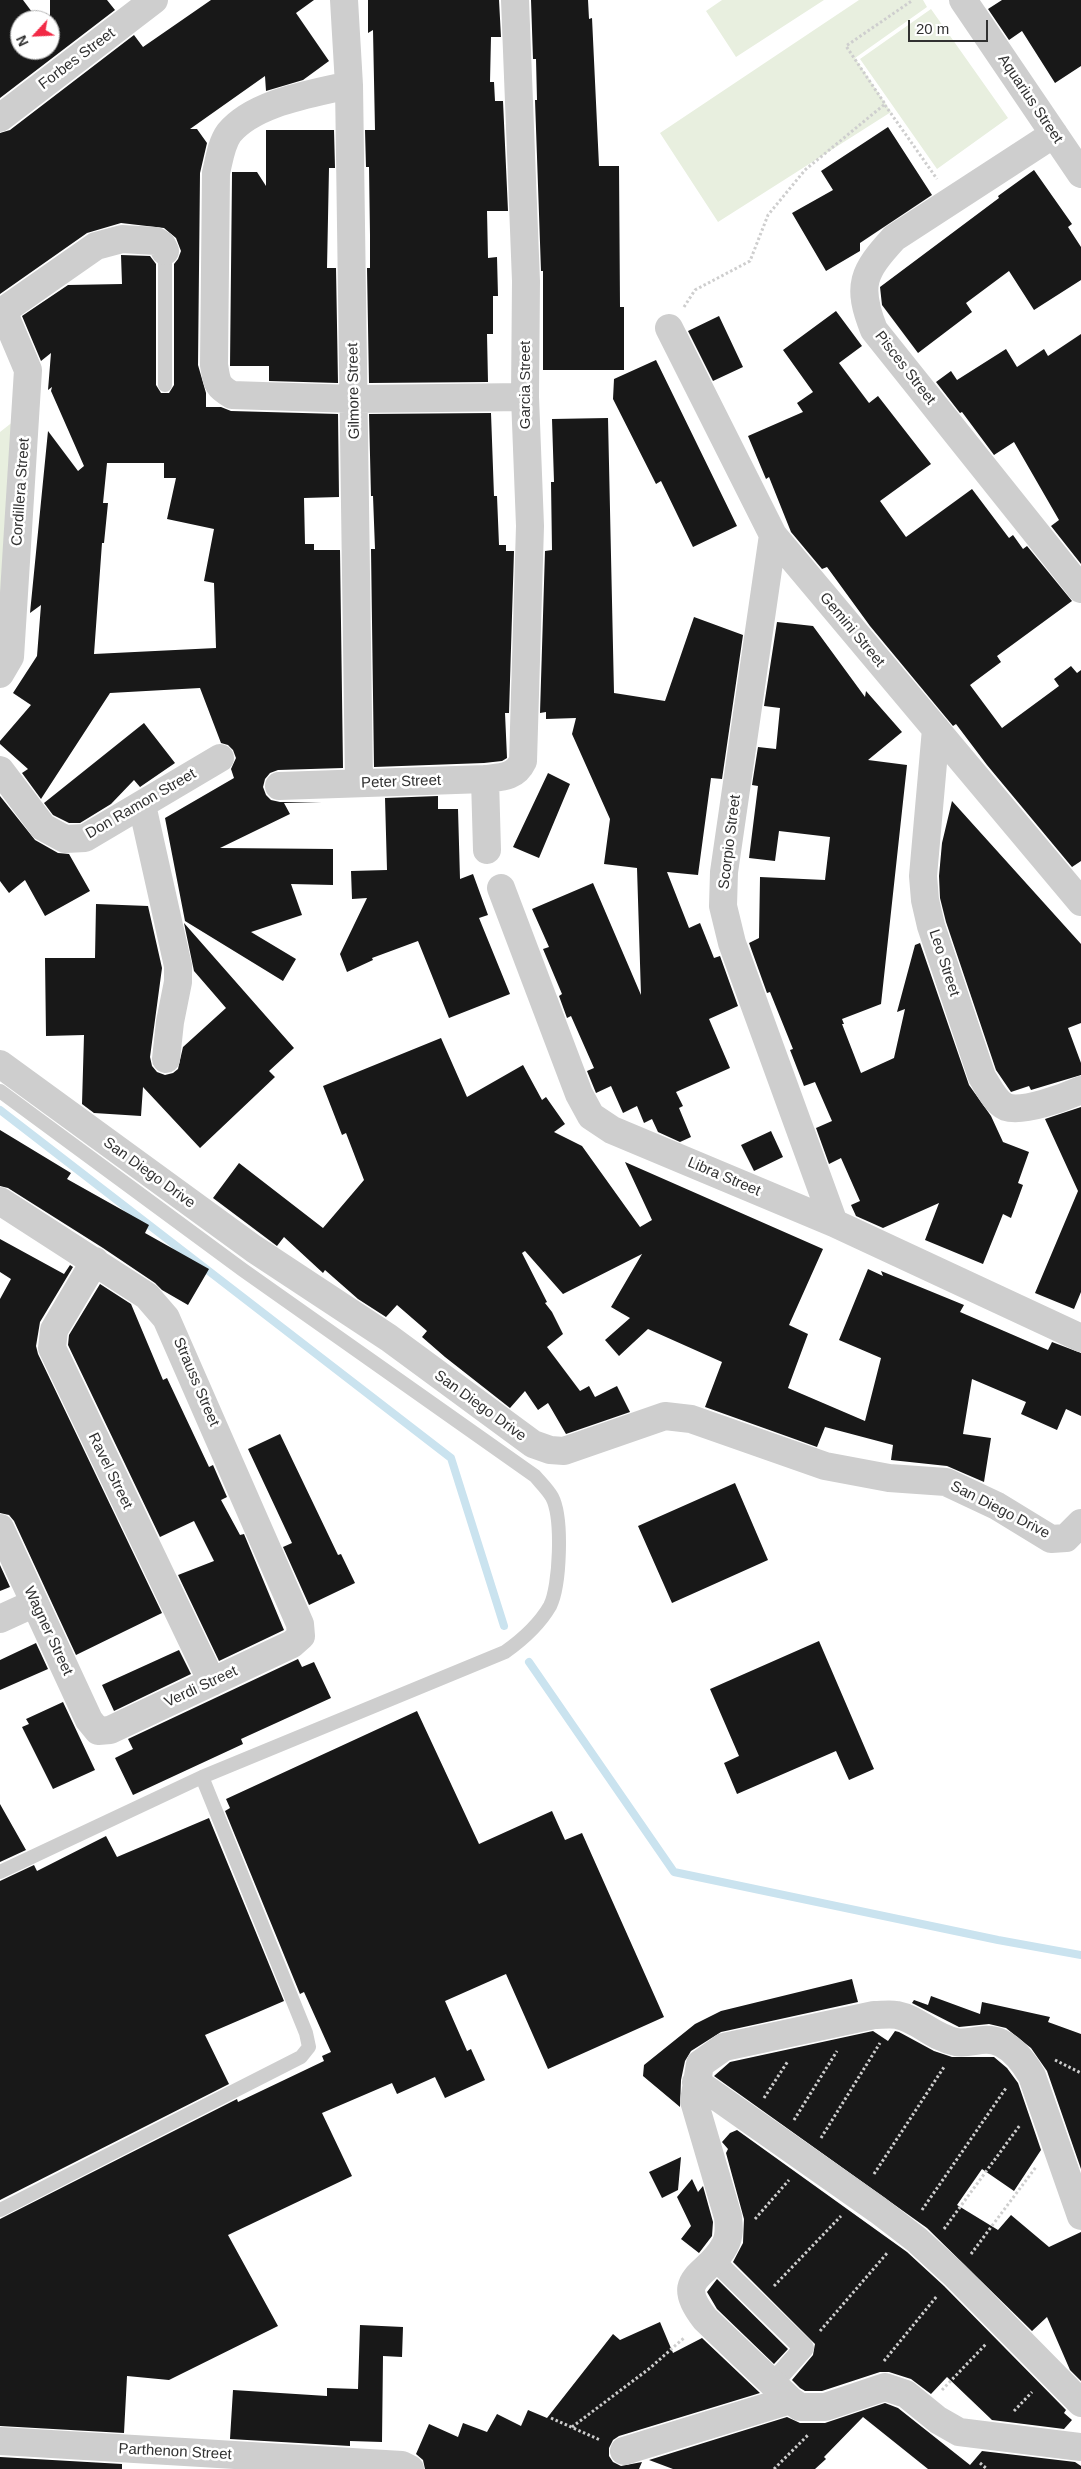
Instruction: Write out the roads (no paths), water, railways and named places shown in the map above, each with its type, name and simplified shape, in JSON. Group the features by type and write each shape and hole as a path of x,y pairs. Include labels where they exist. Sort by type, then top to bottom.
{"street":[{"name":"Forbes Street","path":"0,118 154,0"},
{"name":"Gilmore Street","path":"344,0 349,85 359,783"},
{"name":"Garcia Street","path":"515,0 526,281 525,397 530,526 523,761 519,769"},
{"name":"Aquarius Street","path":"963,0 1081,174"},
{"path":"349,85 284,101 264,109 236,127 229,134 224,144 216,174 214,365 220,388 232,395 354,399 525,397"},
{"name":"Pisces Street","path":"1054,134 894,238 875,259 865,278 865,306 874,330 1081,589"},
{"path":"1,312 96,246 122,239 156,241 162,245 165,251"},
{"name":"Cordillera Street","path":"0,674 10,657 28,370 1,312"},
{"name":"Gemini Street","path":"669,328 772,535 936,729 1072,874 1081,902"},
{"name":"Scorpio Street","path":"772,535 724,872 723,906 732,943 834,1223"},
{"name":"Leo Street","path":"936,729 923,876 925,900 931,926 982,1077 994,1096 1006,1106 1032,1107 1081,1090"},
{"name":"Don Ramon Street","path":"0,770 43,827 65,839 85,838 220,758"},
{"name":"Peter Street","path":"279,786 485,779 512,775 519,769"},
{"path":"485,779 486,850"},
{"path":"142,804 178,966 178,982 170,1022 166,1059"},
{"name":"Libra Street","path":"501,888 579,1094 591,1116 612,1130 834,1223 1081,1338"},
{"name":"San Diego Drive","path":"0,1064 254,1249 388,1338 532,1444 550,1450 564,1451 665,1416 691,1419 825,1466 889,1478 946,1482 997,1506 1051,1539 1066,1538 1081,1523"},
{"name":"Strauss Street","path":"0,1201 147,1296 173,1330 300,1624 301,1636"},
{"name":"Ravel Street","path":"95,1261 54,1330 52,1348 212,1682"},
{"name":"Wagner Street","path":"0,1528 89,1720 98,1731"},
{"path":"0,1619 35,1603"},
{"name":"Verdi Street","path":"98,1731 110,1730 292,1644 301,1636"},
{"path":"1081,2216 1032,2076 1024,2063 1001,2043 984,2040 953,2042 897,2015 874,2015 724,2047 700,2064 694,2101 728,2217 729,2232 725,2245 714,2260 692,2283 690,2292 694,2304 705,2319 800,2407 825,2407 870,2390 885,2387 897,2390 950,2429 1081,2447"},
{"path":"696,2082 807,2160 928,2250 1081,2403"},
{"path":"624,2451 782,2392 804,2348 714,2260"},
{"name":"Parthenon Street","path":"0,2442 402,2465 410,2469"}],"lane":[{"path":"165,251 165,385"},
{"path":"0,1091 243,1270 535,1476 552,1498 559,1526 560,1555 550,1605 526,1637 505,1652 202,1777 0,1872"},
{"path":"0,2210 300,2057 309,2047 306,2033 202,1777"}],"waterway":[{"path":"0,1110 451,1458 504,1626"},
{"path":"529,1662 674,1872 998,1940 1081,1955"}]}
